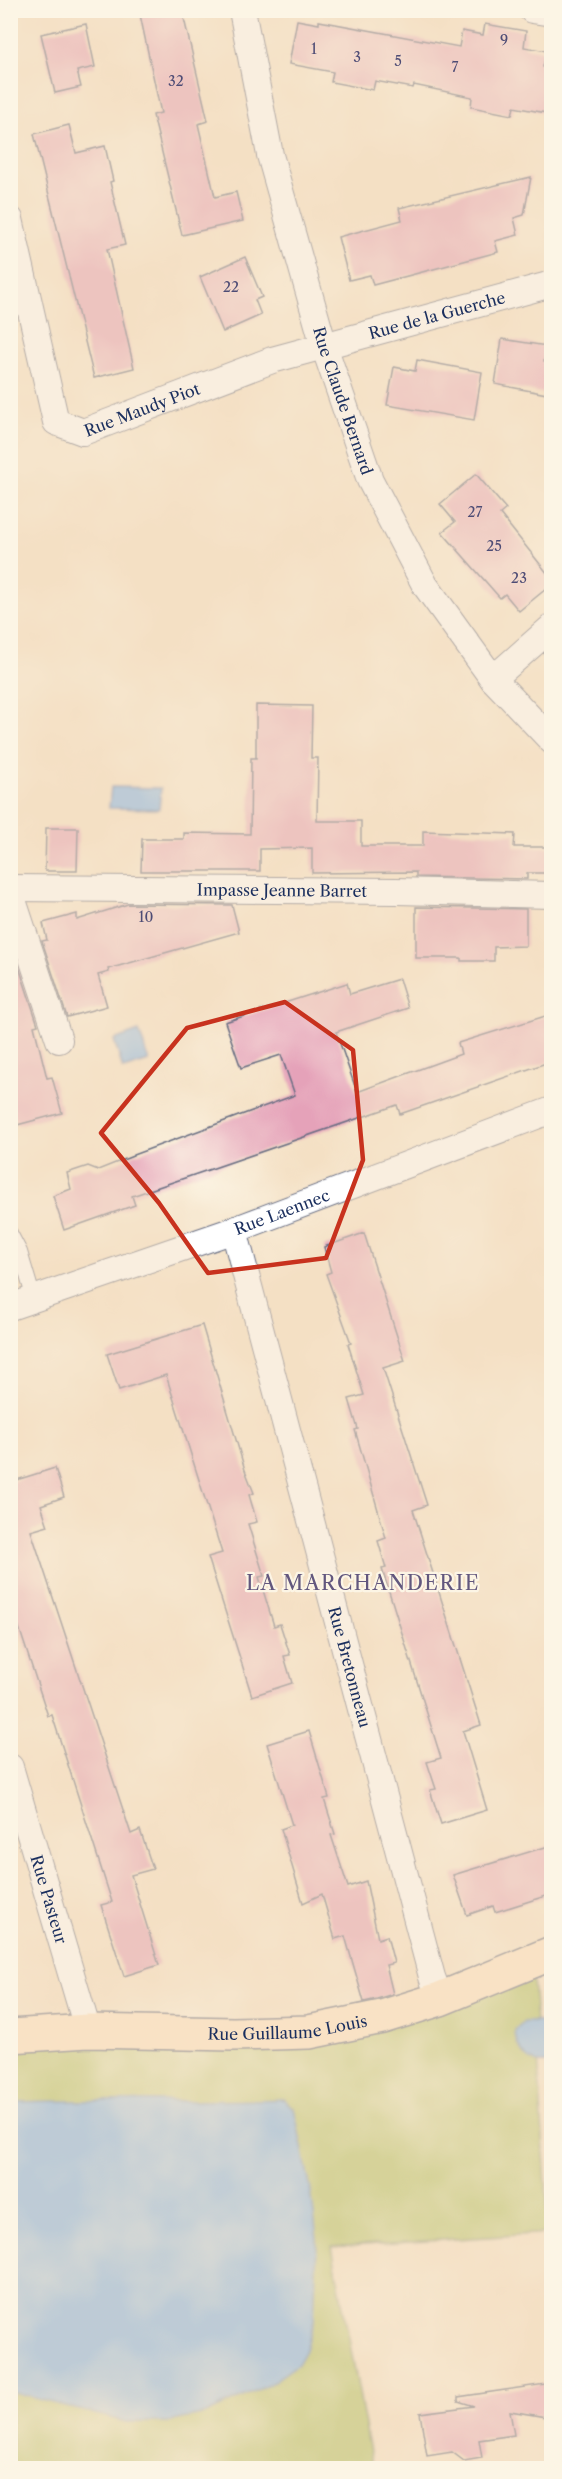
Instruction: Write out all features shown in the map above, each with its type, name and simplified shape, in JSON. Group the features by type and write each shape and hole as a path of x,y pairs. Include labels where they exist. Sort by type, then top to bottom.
{"street":[{"name":"Rue Claude Bernard","path":"242,10 270,155 324,346 370,480 425,585 493,678 552,741"},
{"path":"532,10 552,14"},
{"name":"Rue Maudy Piot","path":"10,219 56,422 83,432 272,360 324,346"},
{"name":"Rue de la Guerche","path":"324,346 552,284"},
{"path":"493,678 552,627"},
{"name":"Impasse Jeanne Barret","path":"59,1040 10,890 396,891 552,895"},
{"name":"Rue Laennec","path":"22,1303 234,1230 552,1110"},
{"name":"Rue Bretonneau","path":"234,1230 432,1977 440,1999"},
{"name":"Rue Pasteur","path":"10,1767 88,2031"},
{"name":"Rue Guillaume Louis","path":"10,2036 88,2031 233,2034 309,2032 382,2017 440,1999 552,1953"}],"lane":[{"path":"10,1233 20,1252 22,1303"}],"highlighted area":[{"path":"285,1002 353,1050 363,1160 326,1258 208,1273 159,1203 101,1133 187,1028"}],"green space":[{"path":"532,1960 549,2233 332,2247 373,2468 11,2468 11,2036 309,2032"}],"water":[{"path":"111,787 161,788 159,809 109,808"},
{"path":"139,1031 149,1061 123,1069 114,1040"},
{"path":"524,2022 551,2022 551,2062 531,2060 522,2051 515,2031"},
{"path":"283,2099 294,2108 311,2191 317,2239 314,2321 306,2350 298,2364 268,2385 206,2414 168,2422 126,2422 11,2392 11,2105 16,2102 49,2101"}],"building":[{"path":"139,10 182,10 208,121 198,124 215,197 236,192 243,221 182,235 153,115 161,113"},
{"path":"297,20 319,24 319,21 459,47 462,31 483,35 485,24 526,31 524,47 547,51 543,67 552,69 552,114 514,107 512,115 471,107 472,97 414,85 413,88 375,81 373,90 331,82 333,72 289,64"},
{"path":"86,24 95,67 77,71 81,87 55,93 41,34"},
{"path":"69,125 76,153 105,146 113,181 110,182 125,245 107,249 134,368 94,378 34,134"},
{"path":"531,177 524,215 514,218 518,235 495,241 498,252 373,285 370,275 349,280 338,237 402,220 399,208"},
{"path":"245,257 262,297 255,300 261,315 223,332 200,277"},
{"path":"502,339 547,346 544,361 552,362 552,395 495,384"},
{"path":"417,360 482,372 474,420 387,405 394,367 415,371"},
{"path":"476,474 506,509 500,514 552,579 552,584 519,611 505,594 500,598 442,532 455,522 440,504"},
{"path":"256,705 312,706 311,758 318,758 317,821 361,821 361,846 423,846 423,831 515,834 514,847 552,847 552,873 527,873 527,879 416,877 416,872 312,873 312,848 260,849 260,871 141,871 142,839 184,839 184,833 250,834 251,758 256,758"},
{"path":"46,828 78,828 77,871 45,871"},
{"path":"128,904 232,905 239,932 108,969 109,972 98,975 107,1006 67,1017 42,941 47,940 43,923 77,914 77,920"},
{"path":"416,907 526,909 526,946 494,947 494,961 416,958"},
{"path":"13,949 38,1025 34,1026 47,1078 52,1077 62,1113 17,1125 10,1100 10,950"},
{"path":"399,979 408,1008 336,1032 357,1092 461,1054 458,1043 552,1014 552,1061 400,1114 397,1105 132,1196 135,1205 64,1230 53,1196 71,1189 67,1173 88,1166 98,1170 295,1095 281,1055 241,1068 225,1022 347,983 350,994"},
{"path":"364,1233 405,1361 383,1368 427,1505 413,1510 481,1725 463,1731 487,1810 441,1824 430,1790 436,1789 427,1762 441,1758 382,1569 386,1568 378,1541 386,1538 355,1430 358,1429 349,1399 364,1395 348,1344 351,1343 326,1274 331,1272 324,1247"},
{"path":"202,1325 254,1493 249,1495 257,1522 248,1524 264,1576 259,1577 274,1626 280,1624 290,1655 284,1656 292,1683 252,1696 208,1557 222,1553 166,1375 119,1390 107,1354"},
{"path":"55,1468 64,1497 41,1505 48,1526 31,1531 131,1834 140,1830 153,1869 131,1875 159,1965 124,1976 101,1905 112,1902 52,1715 48,1716 10,1600 10,1482"},
{"path":"309,1731 329,1798 324,1799 335,1834 331,1835 348,1887 366,1881 378,1939 387,1936 394,1963 386,1965 393,1994 364,2002 345,1936 335,1939 322,1894 303,1903 281,1829 292,1825 267,1744"},
{"path":"552,1845 552,1894 495,1912 493,1906 467,1915 453,1875"},
{"path":"552,2383 552,2418 510,2411 514,2435 479,2440 482,2458 464,2461 452,2452 427,2456 420,2413 474,2406 458,2401 458,2397"}],"district":[{"name":"LA MARCHANDERIE","path":"363,1583"}]}
